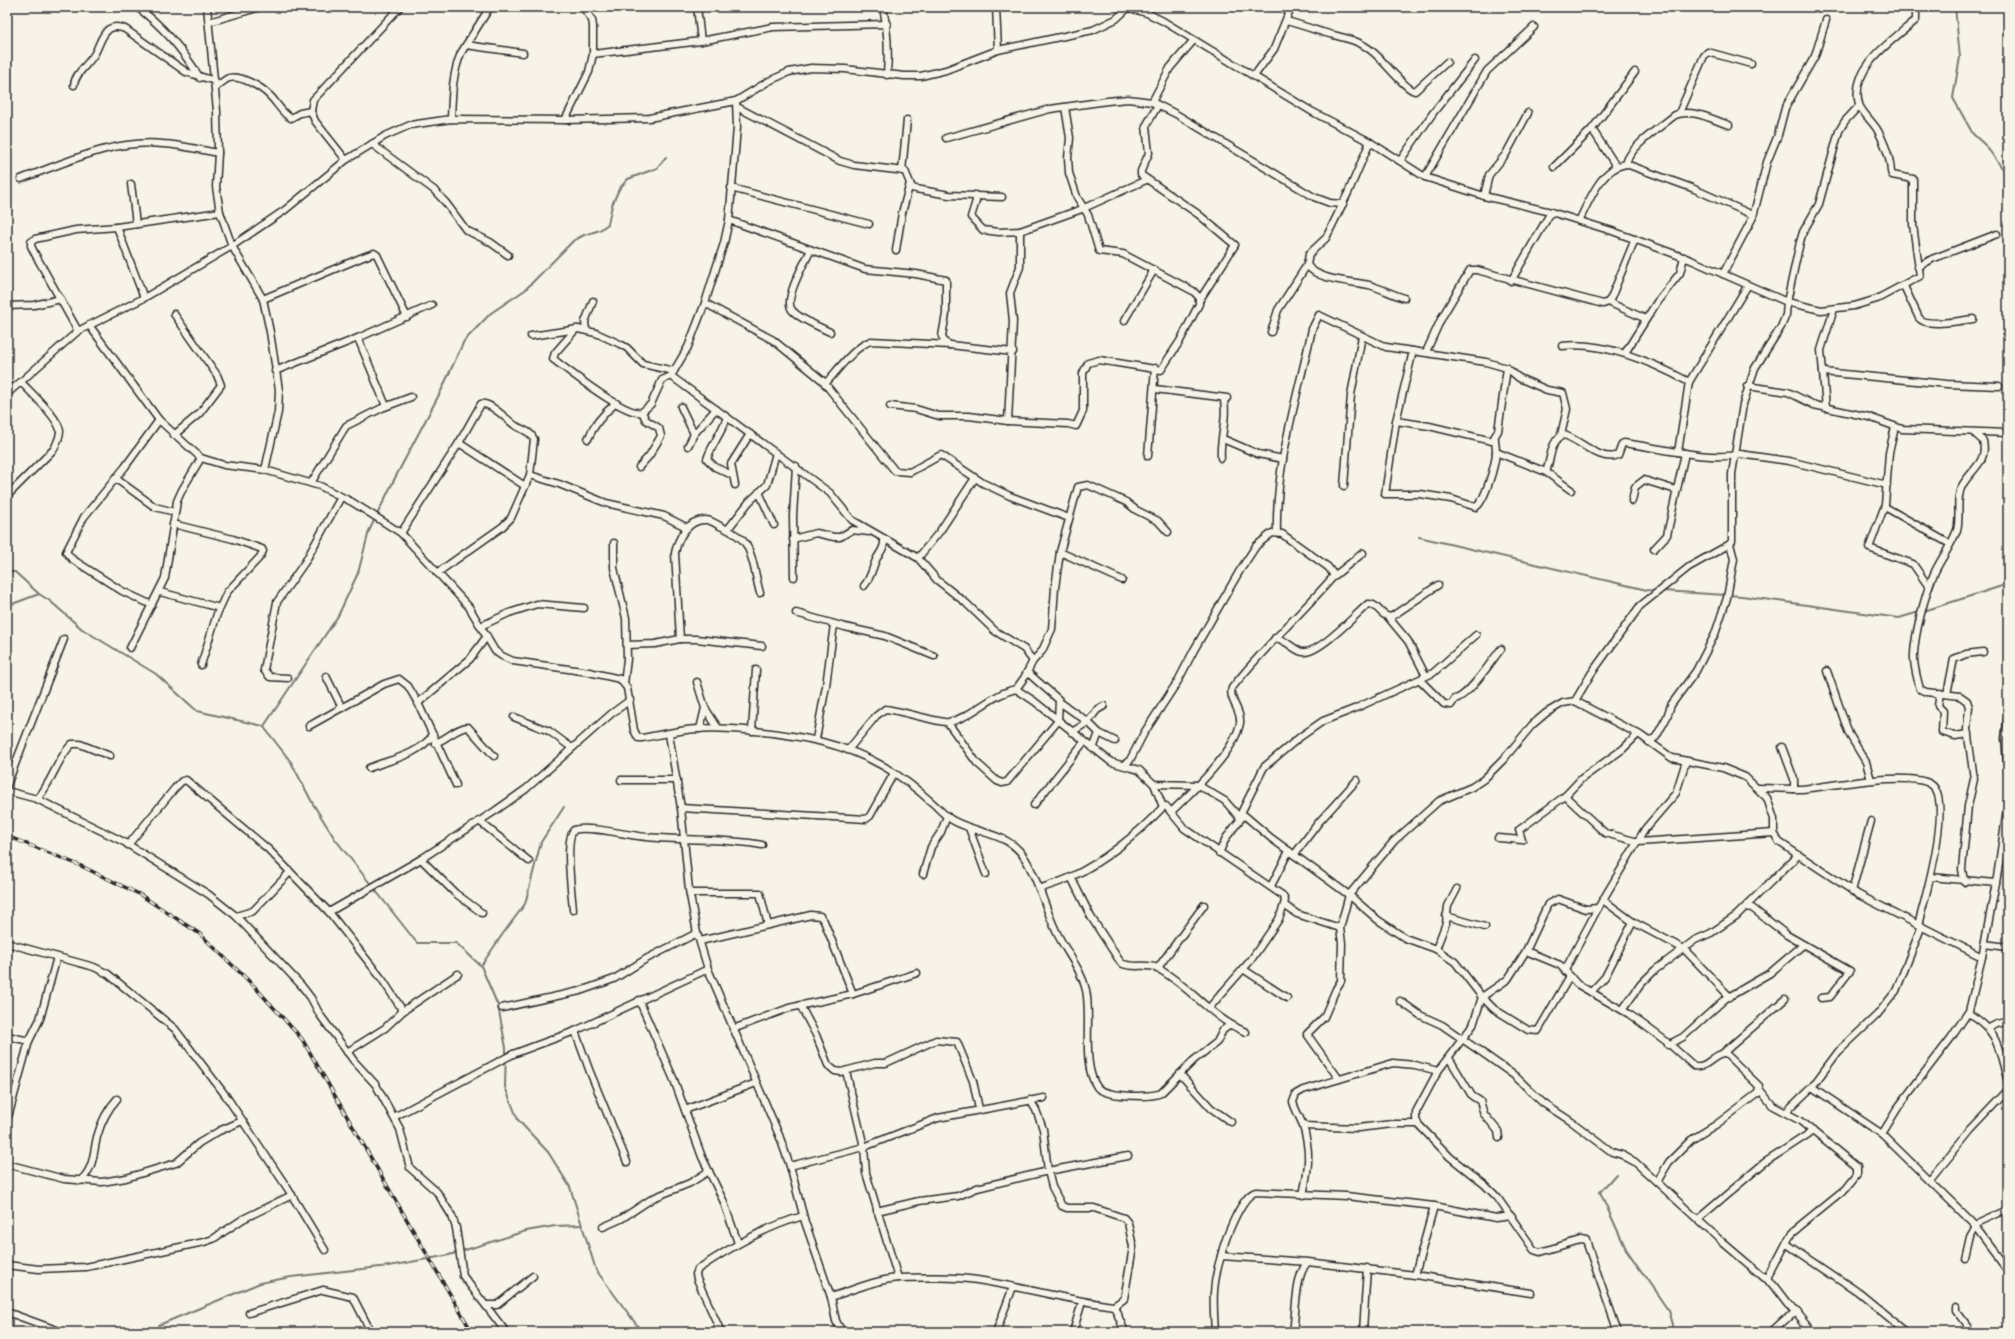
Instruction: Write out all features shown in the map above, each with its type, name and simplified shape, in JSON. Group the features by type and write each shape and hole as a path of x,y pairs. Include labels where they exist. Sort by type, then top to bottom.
{"street":[{"path":"137,7 160,25 188,58 200,78"},
{"path":"207,7 215,84 218,153 216,187 220,212 232,246 263,300 270,332 280,400 264,470"},
{"path":"209,22 260,7"},
{"path":"346,160 315,121 311,111 313,100 400,7"},
{"path":"451,119 455,71 461,53 490,7"},
{"path":"565,120 589,72 593,54 592,20 583,7"},
{"path":"696,7 701,41"},
{"path":"883,7 889,48 887,75"},
{"path":"996,7 998,50"},
{"path":"1254,76 1274,49 1291,7"},
{"path":"7,394 78,331 144,298 232,246 285,210 346,160 372,144 410,125 451,119 565,120 649,118 737,104 769,81 789,72 811,68 845,69 887,75 921,76 946,70 998,50 1093,30 1116,19 1129,8 1147,13 1163,21 1193,41 1311,111 1370,142 1425,177 1484,196 1551,212 1635,239 1723,274 1787,302 1815,310 1834,309 1867,302 1904,286 1920,276 1914,225 1912,178 1892,175 1890,162 1879,133 1872,121 1859,106 1859,89 1865,71 1876,55 1916,20 1916,12 1914,7"},
{"path":"1723,274 1754,215 1767,162 1778,135 1785,108 1815,56 1826,20"},
{"path":"1286,21 1346,37 1372,51 1396,74 1401,82 1415,91 1447,62"},
{"path":"593,54 701,41 773,27 886,24"},
{"path":"74,85 75,78 96,52 101,38 114,27 125,29 176,66 200,78 215,84 230,78 247,81 268,94 285,114 291,118 300,113 311,111"},
{"path":"1425,177 1487,71 1534,27"},
{"path":"890,406 916,409 938,416 979,417 1008,421 1068,424 1076,426 1083,410 1083,373 1086,366 1092,361 1099,360 1161,370 1164,367 1190,321 1199,301 1235,245 1198,214 1146,180 1141,175 1141,171 1149,154 1149,144 1146,130 1155,103 1170,68 1193,41"},
{"path":"466,45 523,53"},
{"path":"1626,164 1627,158 1635,149 1679,113 1704,56 1708,52 1751,64"},
{"path":"1400,161 1433,113 1475,60"},
{"path":"1554,168 1592,129 1635,72"},
{"path":"946,138 1065,107 1128,99 1155,103 1314,196 1330,203 1342,204"},
{"path":"737,104 840,161 854,165 906,172 912,188 949,195 1002,197"},
{"path":"576,329 555,353 553,358 577,378 616,403 634,412 642,412 651,404 662,380 673,374 688,347 705,303 724,243 729,220 735,156 737,104"},
{"path":"1649,742 1656,737 1671,705 1696,671 1715,634 1727,598 1734,559 1730,544 1732,541 1732,474 1747,386 1755,368 1781,327 1786,315 1787,302 1803,232 1819,204 1837,137 1845,121 1859,106"},
{"path":"1065,107 1070,138 1068,158 1069,173 1077,197 1082,208 1088,215 1099,250 1123,254 1193,291 1199,297 1199,301"},
{"path":"1484,196 1488,175 1506,154 1528,113"},
{"path":"1679,113 1699,114 1730,125"},
{"path":"902,171 907,120"},
{"path":"1592,129 1616,166"},
{"path":"1271,332 1278,310 1307,266 1309,254 1326,238 1370,142"},
{"path":"21,179 76,158 114,147 134,144 162,144 218,153"},
{"path":"372,144 434,190 446,203 466,230 490,242 508,255"},
{"path":"1579,221 1597,186 1616,166 1626,164 1692,188 1754,215"},
{"path":"975,195 976,201 971,217 983,230 999,232 1020,231 1082,208 1146,180"},
{"path":"896,250 902,213 910,183"},
{"path":"132,184 136,224"},
{"path":"731,188 870,224"},
{"path":"78,331 61,298 35,254 31,246 31,242 35,239 76,230 117,227 220,212"},
{"path":"1511,280 1551,212"},
{"path":"729,220 865,269 916,274 946,280 946,314 942,336 944,342 950,345"},
{"path":"117,227 144,298"},
{"path":"1008,421 1013,320 1010,293 1020,267 1020,231"},
{"path":"1918,267 1932,259 1997,234"},
{"path":"1608,302 1635,239"},
{"path":"811,250 792,289 789,304 792,310 797,314 830,332"},
{"path":"263,300 363,257 374,254 377,255 407,317"},
{"path":"1625,354 1646,319 1680,273 1684,258"},
{"path":"1307,266 1314,272 1337,280 1368,285 1404,298"},
{"path":"1124,321 1154,270"},
{"path":"1426,352 1442,317 1470,270 1477,270 1597,303 1608,302 1646,319"},
{"path":"1678,452 1689,382 1748,285"},
{"path":"1904,286 1919,318 1923,322 1932,323 1974,319"},
{"path":"7,306 34,305 61,298"},
{"path":"586,330 585,322 593,301"},
{"path":"705,303 773,340 800,361 825,384 895,471 910,472 941,455 975,478 1010,496 1069,518"},
{"path":"275,371 358,338 432,305"},
{"path":"1826,408 1822,345 1834,309"},
{"path":"174,314 217,375 221,385 199,414 174,435"},
{"path":"1277,533 1276,506 1283,459 1304,360 1319,315 1386,346 1467,358 1507,368 1519,378 1547,390 1563,393 1567,409 1561,435 1554,443 1546,472"},
{"path":"89,325 159,420 201,458 224,465 264,470 312,483 340,497 401,534 469,607 482,626 495,651 506,658 608,675 620,679 627,688 634,730 638,738 700,728 718,728 794,734 816,739 848,750 894,773 911,784 947,816 970,828 1005,838 1019,850 1026,861 1056,931 1081,976 1086,990 1089,1025 1089,1054 1092,1076 1098,1089 1105,1093 1156,1095 1161,1093 1180,1074 1217,1042 1223,1030 1230,1025"},
{"path":"531,336 576,329 586,330 596,333 627,348 643,364 673,374 716,409 796,466 830,493 852,520 884,540 918,558 937,580 966,603 995,631 1024,648 1033,661"},
{"path":"1344,486 1351,395 1362,336"},
{"path":"358,338 386,406"},
{"path":"825,384 865,343 884,341 950,345 1012,352"},
{"path":"1562,346 1575,344 1625,354 1659,366 1689,382"},
{"path":"1412,351 1396,421 1385,494 1420,494 1451,499 1476,507 1480,504 1484,497 1496,452 1495,438 1498,432 1507,368"},
{"path":"1148,456 1156,368"},
{"path":"1823,372 1947,384 1999,386"},
{"path":"7,496 54,449 59,439 60,430 57,422 21,382"},
{"path":"1747,386 1788,392 1814,405 1869,417 1895,427 2008,433"},
{"path":"1155,389 1227,398 1224,401 1223,439 1220,449 1221,458"},
{"path":"312,483 346,426 386,406 411,397"},
{"path":"401,534 459,443 481,404 484,403 532,435 534,438 530,475 511,518 502,527 437,573"},
{"path":"588,439 592,428 616,403"},
{"path":"681,407 694,434"},
{"path":"688,446 694,434 716,409"},
{"path":"639,466 649,456 661,436 659,428 646,420 642,412"},
{"path":"727,416 722,432 711,447 707,459 715,467 732,476"},
{"path":"152,605 122,591 72,559 66,552 84,517 159,420"},
{"path":"1396,421 1429,426 1488,441 1492,441 1495,438"},
{"path":"1895,427 1889,453 1884,507 1869,548 1913,564 1929,587"},
{"path":"1964,882 1962,869 1968,806 1974,779 1968,734 1969,707 1967,701 1960,696 1920,689 1914,664 1914,652 1929,587 1958,526 1958,510 1962,486 1983,459 1983,441 1973,432"},
{"path":"735,485 732,476 731,464 750,434"},
{"path":"1561,435 1566,436 1592,451 1609,457 1618,455 1622,444 1624,443 1685,453 1734,456 1740,454 1781,460 1887,485"},
{"path":"1223,439 1258,454 1283,459"},
{"path":"459,443 525,486"},
{"path":"1496,452 1546,472 1571,490"},
{"path":"728,529 749,502 769,480 776,453"},
{"path":"1654,549 1667,535 1685,453"},
{"path":"130,648 166,578 175,512 182,490 201,458"},
{"path":"794,577 793,516 796,466"},
{"path":"530,475 559,484 606,503 664,516 686,527"},
{"path":"115,478 155,507 175,512"},
{"path":"918,558 940,531 975,478"},
{"path":"1632,501 1635,487 1644,480 1676,490"},
{"path":"1016,689 1033,661 1042,651 1052,629 1060,552 1078,487 1088,486 1126,502 1136,510 1158,521 1168,532"},
{"path":"759,492 774,525"},
{"path":"288,678 270,677 264,670 275,607 305,562 340,497"},
{"path":"1884,507 1950,544"},
{"path":"680,639 675,553 686,527 705,520 728,529 745,543 760,593"},
{"path":"173,524 233,539 262,549 263,551 260,557 227,592 220,608 201,665"},
{"path":"793,539 816,533 840,537 852,530 872,532"},
{"path":"1124,765 1130,760 1144,733 1178,681 1194,650 1256,546 1270,534 1282,534 1328,567 1333,574 1333,577"},
{"path":"864,586 871,577 876,560 883,550 884,540"},
{"path":"614,543 614,568 619,594 625,612 627,645 624,684"},
{"path":"1575,701 1591,674 1640,606 1689,567 1730,544"},
{"path":"1060,552 1122,580"},
{"path":"1171,812 1198,785 1234,741 1237,735 1241,717 1231,694 1232,688 1256,658 1296,618 1333,577 1363,553"},
{"path":"1388,617 1396,614 1438,585"},
{"path":"160,592 220,608"},
{"path":"482,626 509,613 537,604 584,608"},
{"path":"1275,638 1284,640 1299,652 1308,652 1334,636 1368,604 1375,606 1388,617 1408,641 1426,676"},
{"path":"796,613 885,636 934,656"},
{"path":"816,739 826,686 834,624"},
{"path":"1219,853 1226,838 1241,816 1264,767 1300,737 1323,721 1354,709 1433,673 1476,635"},
{"path":"418,703 470,659 486,636"},
{"path":"7,784 64,639"},
{"path":"627,645 655,644 680,639 696,639 762,646"},
{"path":"1420,680 1444,704 1451,705 1455,699 1459,698 1474,682 1501,649"},
{"path":"1968,734 1955,736 1942,732 1944,712 1938,706 1944,694 1954,659 1966,654 1983,652"},
{"path":"752,731 756,670"},
{"path":"1827,671 1849,734 1866,762 1871,780"},
{"path":"1027,672 1060,700 1061,703 1088,722 1099,733 1114,741"},
{"path":"326,676 342,708"},
{"path":"309,726 384,684 399,679 408,686 418,703 435,743 456,785"},
{"path":"697,682 705,708 718,728"},
{"path":"848,750 876,716 885,709 899,710 948,723 958,719 1006,691 1016,689 1034,701 1111,762 1139,770 1154,784 1163,808"},
{"path":"329,912 421,859 526,789 572,748 630,700"},
{"path":"1339,1079 1307,1034 1324,1017 1336,988 1341,981 1342,943 1340,928 1349,895 1369,873 1388,848 1433,805 1445,797 1464,791 1479,783 1503,760 1538,719 1554,707 1564,703 1575,701 1638,734 1672,758 1736,772 1745,777 1767,798 1771,806 1774,819 1774,833 1779,842 1852,891 1982,957"},
{"path":"948,723 977,763 997,781 1002,783 1007,782 1058,721 1057,712 1061,703"},
{"path":"1072,732 1088,722 1097,710 1104,706"},
{"path":"700,728 705,708"},
{"path":"2008,714 2008,774"},
{"path":"514,717 549,731 572,748"},
{"path":"435,743 448,738 464,727 468,728 494,756"},
{"path":"1093,749 1099,733"},
{"path":"669,734 682,808 690,893 697,933 708,969 790,1166 803,1216 831,1297 836,1321 842,1332"},
{"path":"1498,838 1522,840 1519,830 1565,796 1581,779 1623,749 1638,734"},
{"path":"368,768 416,751 428,742 432,735"},
{"path":"1034,805 1084,742"},
{"path":"37,799 48,786 65,753 72,744 80,744 110,756"},
{"path":"1782,747 1794,779 1794,789"},
{"path":"1565,970 1598,908 1645,830 1676,793 1686,761"},
{"path":"682,808 866,819 870,816 894,773"},
{"path":"1758,788 1794,789 1890,778 1925,781 1934,788 1939,806 1936,854 1920,926 1896,991 1877,1015 1838,1052 1812,1087 1786,1112"},
{"path":"128,845 175,788 182,781 186,780 268,849 329,912 382,979 403,1011"},
{"path":"621,780 677,780"},
{"path":"1271,886 1292,853 1356,780"},
{"path":"1154,784 1198,785 1225,801 1241,816 1349,895 1378,920 1406,938 1436,949 1459,965 1482,997 1494,1009 1528,1030 1538,1031 1570,976"},
{"path":"7,791 37,799 128,845 208,894 236,916 300,985 347,1052 373,1081 400,1129 410,1168 437,1192 452,1216 456,1228 463,1276 506,1332"},
{"path":"1565,796 1606,833 1638,842 1774,833"},
{"path":"1882,1134 1899,1106 1951,1038 1968,1013 1982,957 1996,883 2008,803"},
{"path":"1039,889 1071,877 1092,865 1130,837 1166,806 1184,828 1219,853 1271,886 1282,894 1285,900 1279,919 1243,969 1209,1008"},
{"path":"924,874 931,847 941,832 947,816"},
{"path":"479,821 529,861"},
{"path":"1852,891 1871,821"},
{"path":"970,828 986,874"},
{"path":"573,910 569,845 571,832 574,830 582,829 685,840 724,840 762,845"},
{"path":"1623,1009 1646,978 1700,937 1715,931 1746,907 1798,855"},
{"path":"421,859 455,893 482,914"},
{"path":"236,916 253,911 290,872"},
{"path":"1071,877 1091,917 1121,963 1127,966 1151,966 1157,969 1180,984 1230,1025 1246,1032"},
{"path":"1931,877 1964,882 1996,883"},
{"path":"1436,949 1448,906 1457,889"},
{"path":"690,893 760,893 768,925"},
{"path":"1598,908 1586,909 1558,899 1552,901 1546,908 1526,951 1508,979 1482,997 1475,1020 1463,1039 1438,1071 1416,1112 1416,1119 1418,1124 1450,1157 1485,1185 1497,1197 1512,1216 1531,1246 1537,1251 1580,1240 1586,1241 1618,1332"},
{"path":"1603,900 1633,922 1684,949 1730,997"},
{"path":"1157,969 1204,905"},
{"path":"1284,905 1297,914 1340,928"},
{"path":"1746,907 1752,908 1787,936 1850,972 1830,997 1821,998"},
{"path":"700,941 811,915 822,917 853,994"},
{"path":"1446,916 1485,927"},
{"path":"1591,992 1605,977 1633,922"},
{"path":"502,1008 580,991 614,980 646,959 697,933"},
{"path":"7,943 94,967 108,974 175,1029 226,1096 292,1195 325,1250"},
{"path":"1984,944 2008,947"},
{"path":"1668,1045 1683,1037 1730,997 1766,977 1803,945"},
{"path":"1526,951 1552,961 1565,970 1577,984 1623,1009 1663,1039 1690,1064 1699,1068 1723,1053 1785,999"},
{"path":"7,1121 29,1041 40,1019 58,957"},
{"path":"394,1117 513,1054 575,1031 708,969"},
{"path":"1243,969 1287,998"},
{"path":"733,1029 800,1005 853,994 917,973"},
{"path":"347,1052 385,1028 403,1011 458,974"},
{"path":"639,1000 674,1080 702,1157 723,1200 738,1243"},
{"path":"1400,1001 1463,1039 1514,1076 1543,1103 1572,1122 1612,1152 1629,1158 1767,1280 1787,1306 1795,1311 1812,1332"},
{"path":"800,1005 816,1035 828,1065 835,1071 846,1071 875,1063 886,1063 936,1040 957,1042 973,1081 979,1109"},
{"path":"1968,1013 1983,1022 1989,1028 1998,1045 2008,1082"},
{"path":"1989,1028 1997,1024 2008,1022"},
{"path":"575,1031 627,1162"},
{"path":"7,1036 29,1041"},
{"path":"1723,1053 1731,1056 1746,1071 1773,1106 1799,1120 1852,1163 1856,1168 1857,1174 1846,1188 1794,1229 1767,1280"},
{"path":"1449,1058 1472,1096 1480,1101 1484,1114 1498,1131 1499,1138"},
{"path":"1303,1194 1309,1158 1303,1126 1293,1102 1296,1094 1303,1090 1393,1064 1415,1065 1438,1071"},
{"path":"846,1071 864,1147 866,1173 898,1278"},
{"path":"1180,1074 1211,1108 1231,1122"},
{"path":"685,1110 756,1083"},
{"path":"1812,1087 1882,1134 1930,1179 1976,1226 2008,1270"},
{"path":"1657,1182 1669,1162 1691,1140 1718,1124 1760,1090"},
{"path":"1930,1179 1971,1129 2008,1090"},
{"path":"790,1166 864,1147 938,1118 979,1109 1044,1098"},
{"path":"80,1181 90,1172 104,1116 117,1099"},
{"path":"831,1297 876,1282 898,1278 975,1280 1082,1302 1114,1306 1124,1299 1133,1247 1128,1223 1124,1218 1094,1208 1067,1208 1062,1206 1052,1187 1048,1171 1043,1129 1036,1110 1030,1100"},
{"path":"7,1164 80,1181 102,1182 120,1179 176,1163 199,1143 219,1131 242,1121"},
{"path":"1303,1126 1358,1128 1392,1124 1418,1124"},
{"path":"1698,1220 1764,1163 1813,1131"},
{"path":"877,1211 919,1201 958,1196 977,1188 1048,1171 1128,1156"},
{"path":"603,1227 621,1219 653,1198 690,1183 710,1171"},
{"path":"1215,1332 1212,1304 1215,1277 1228,1231 1247,1198 1252,1193 1346,1196 1434,1206 1496,1218 1512,1216"},
{"path":"7,1265 46,1269 86,1267 204,1242 242,1220 292,1195"},
{"path":"1415,1275 1434,1206"},
{"path":"1965,1260 1970,1238 1976,1226 2008,1210"},
{"path":"721,1332 696,1274 698,1269 738,1243 780,1223 803,1216"},
{"path":"1787,1244 1858,1292 1906,1332"},
{"path":"1222,1256 1367,1268 1404,1275 1415,1275 1531,1293"},
{"path":"1293,1332 1301,1271 1308,1262"},
{"path":"1363,1332 1367,1268"},
{"path":"486,1305 497,1305 533,1276"},
{"path":"996,1332 1013,1287"},
{"path":"249,1313 323,1290 353,1297 371,1332"},
{"path":"1073,1332 1082,1302"},
{"path":"1114,1306 1125,1332"},
{"path":"1957,1308 1957,1312 1972,1332"},
{"path":"1772,1332 1795,1311"},
{"path":"7,1312 62,1332"},
{"path":"2005,1332 2008,1328"}],"waterway":[{"path":"1955,7 1960,57 1953,98 1973,134 1986,146 2008,176"},
{"path":"264,726 338,616 358,573 369,531 441,391 464,341 491,313 525,290 573,241 584,235 600,230 608,224 612,205 619,189 628,179 657,168 666,157"},
{"path":"1419,537 1656,591"},
{"path":"7,572 15,572 39,594 50,601 82,629 156,674 197,711 263,726 291,762 313,804 335,839 417,943 456,943 481,966 498,1006 506,1048 505,1087 518,1120 548,1152 570,1187 596,1270 642,1332"},
{"path":"1924,611 2008,584"},
{"path":"1662,591 1742,596 1899,618 1919,612"},
{"path":"7,606 39,594"},
{"path":"481,966 525,904 541,842 564,807"},
{"path":"1616,1174 1600,1192 1626,1249 1668,1310 1674,1332"},
{"path":"159,1325 260,1283 291,1277 389,1266 449,1255 526,1231 555,1226 583,1225"}],"railway":[{"path":"7,836 79,865 139,894 200,934 254,986 302,1039 472,1332"}]}
